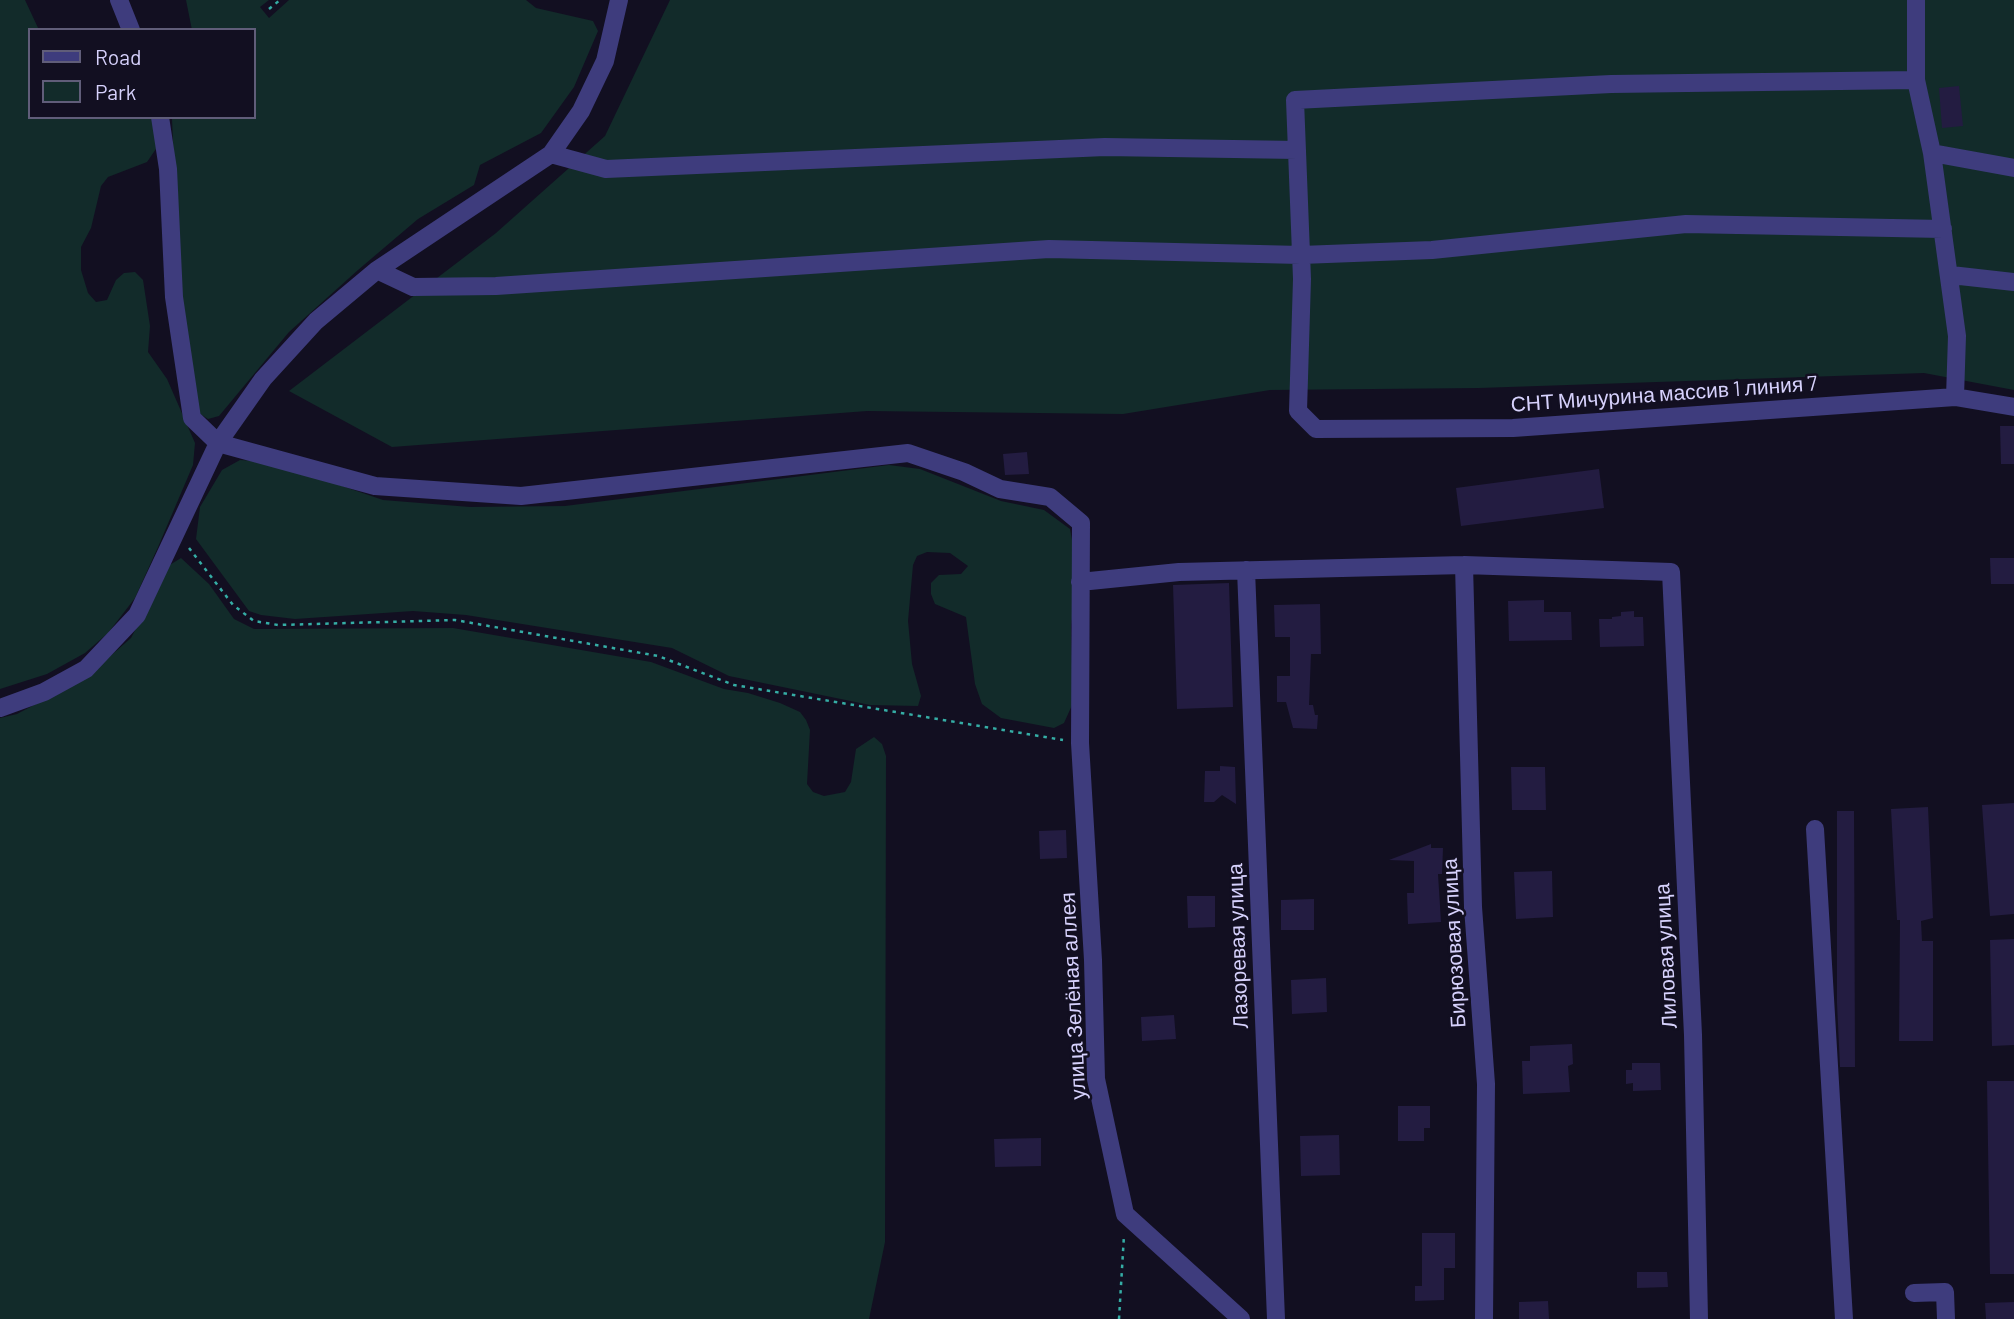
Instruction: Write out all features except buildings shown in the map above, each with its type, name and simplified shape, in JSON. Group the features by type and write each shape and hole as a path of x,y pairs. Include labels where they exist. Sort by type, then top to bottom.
{"street":[{"path":"118,0 130,28"},
{"path":"0,708 44,692 86,669 137,615 218,443 263,379 316,321 377,270 551,154 581,111 606,61 620,0"},
{"path":"1916,0 1916,80 1932,153 1951,275 1957,336 1955,397"},
{"path":"1301,255 1295,100 1611,84 1916,80"},
{"path":"160,119 168,169 174,297 192,418 218,443"},
{"path":"551,154 606,169 1105,147 1297,150"},
{"path":"1932,153 2014,168"},
{"path":"377,270 413,288 496,286 1049,249 1301,255 1432,250 1686,224 1944,229"},
{"name":"СНТ Мичурина массив 1 линия 7","path":"1301,255 1298,411 1316,429 1513,428 1955,397 2014,407"},
{"path":"1951,275 2014,282"},
{"name":"улица Зелёная аллея","path":"218,443 375,486 521,496 908,453 964,472 1000,489 1050,497 1081,523 1080,743 1092,935 1097,1079 1125,1214"},
{"path":"1080,582 1179,572 1464,565"},
{"name":"Лиловая улица","path":"1464,565 1671,572 1693,1035 1699,1319"},
{"name":"Бирюзовая улица","path":"1464,565 1474,907 1486,1084 1484,1319"},
{"name":"Лазоревая улица","path":"1246,570 1276,1319"},
{"path":"1815,829 1844,1319"},
{"path":"1125,1214 1241,1319"},
{"path":"1914,1293 1945,1292 1946,1319"}],"path":[{"path":"269,9 280,0"},
{"path":"176,533 233,605 254,621 278,625 455,620 658,656 734,685 834,704 1080,743"},
{"path":"1119,1319 1125,1214"}],"green space":[{"path":"0,0 25,0 38,28 28,28 28,119 153,119 160,143 147,162 108,177 101,186 91,228 81,247 81,270 88,293 96,302 107,300 116,280 124,273 135,272 143,280 150,326 148,352 167,379 195,443 193,465 135,598 108,633 85,653 47,674 0,689"},
{"path":"186,0 269,0 260,7 269,18 289,0 526,0 536,8 593,21 598,31 574,87 541,133 480,165 474,185 418,219 358,270 289,332 219,416 208,419 199,413 180,303 172,119 256,119 256,28 192,28"},
{"path":"670,0 2014,0 2014,390 1924,373 1479,388 1270,390 1123,414 867,411 392,447 289,391 496,233 605,136"},
{"path":"240,460 272,462 383,500 470,507 565,506 889,465 920,469 1001,501 1044,510 1070,529 1078,572 1071,626 1073,703 1064,723 1054,728 1001,718 982,704 975,684 966,617 935,604 931,594 931,583 939,575 961,574 968,566 950,553 927,552 917,556 913,565 908,621 912,664 921,696 918,706 870,705 729,676 672,648 466,615 413,611 295,619 261,615 249,611 196,539 200,507 222,470"},
{"path":"181,558 209,584 234,619 254,629 453,628 651,662 724,689 780,703 800,712 806,720 810,730 807,784 813,792 824,796 845,792 851,782 856,749 874,737 882,744 886,756 885,1242 869,1319 0,1319 0,718 17,714 85,678 131,638 168,566"}]}
